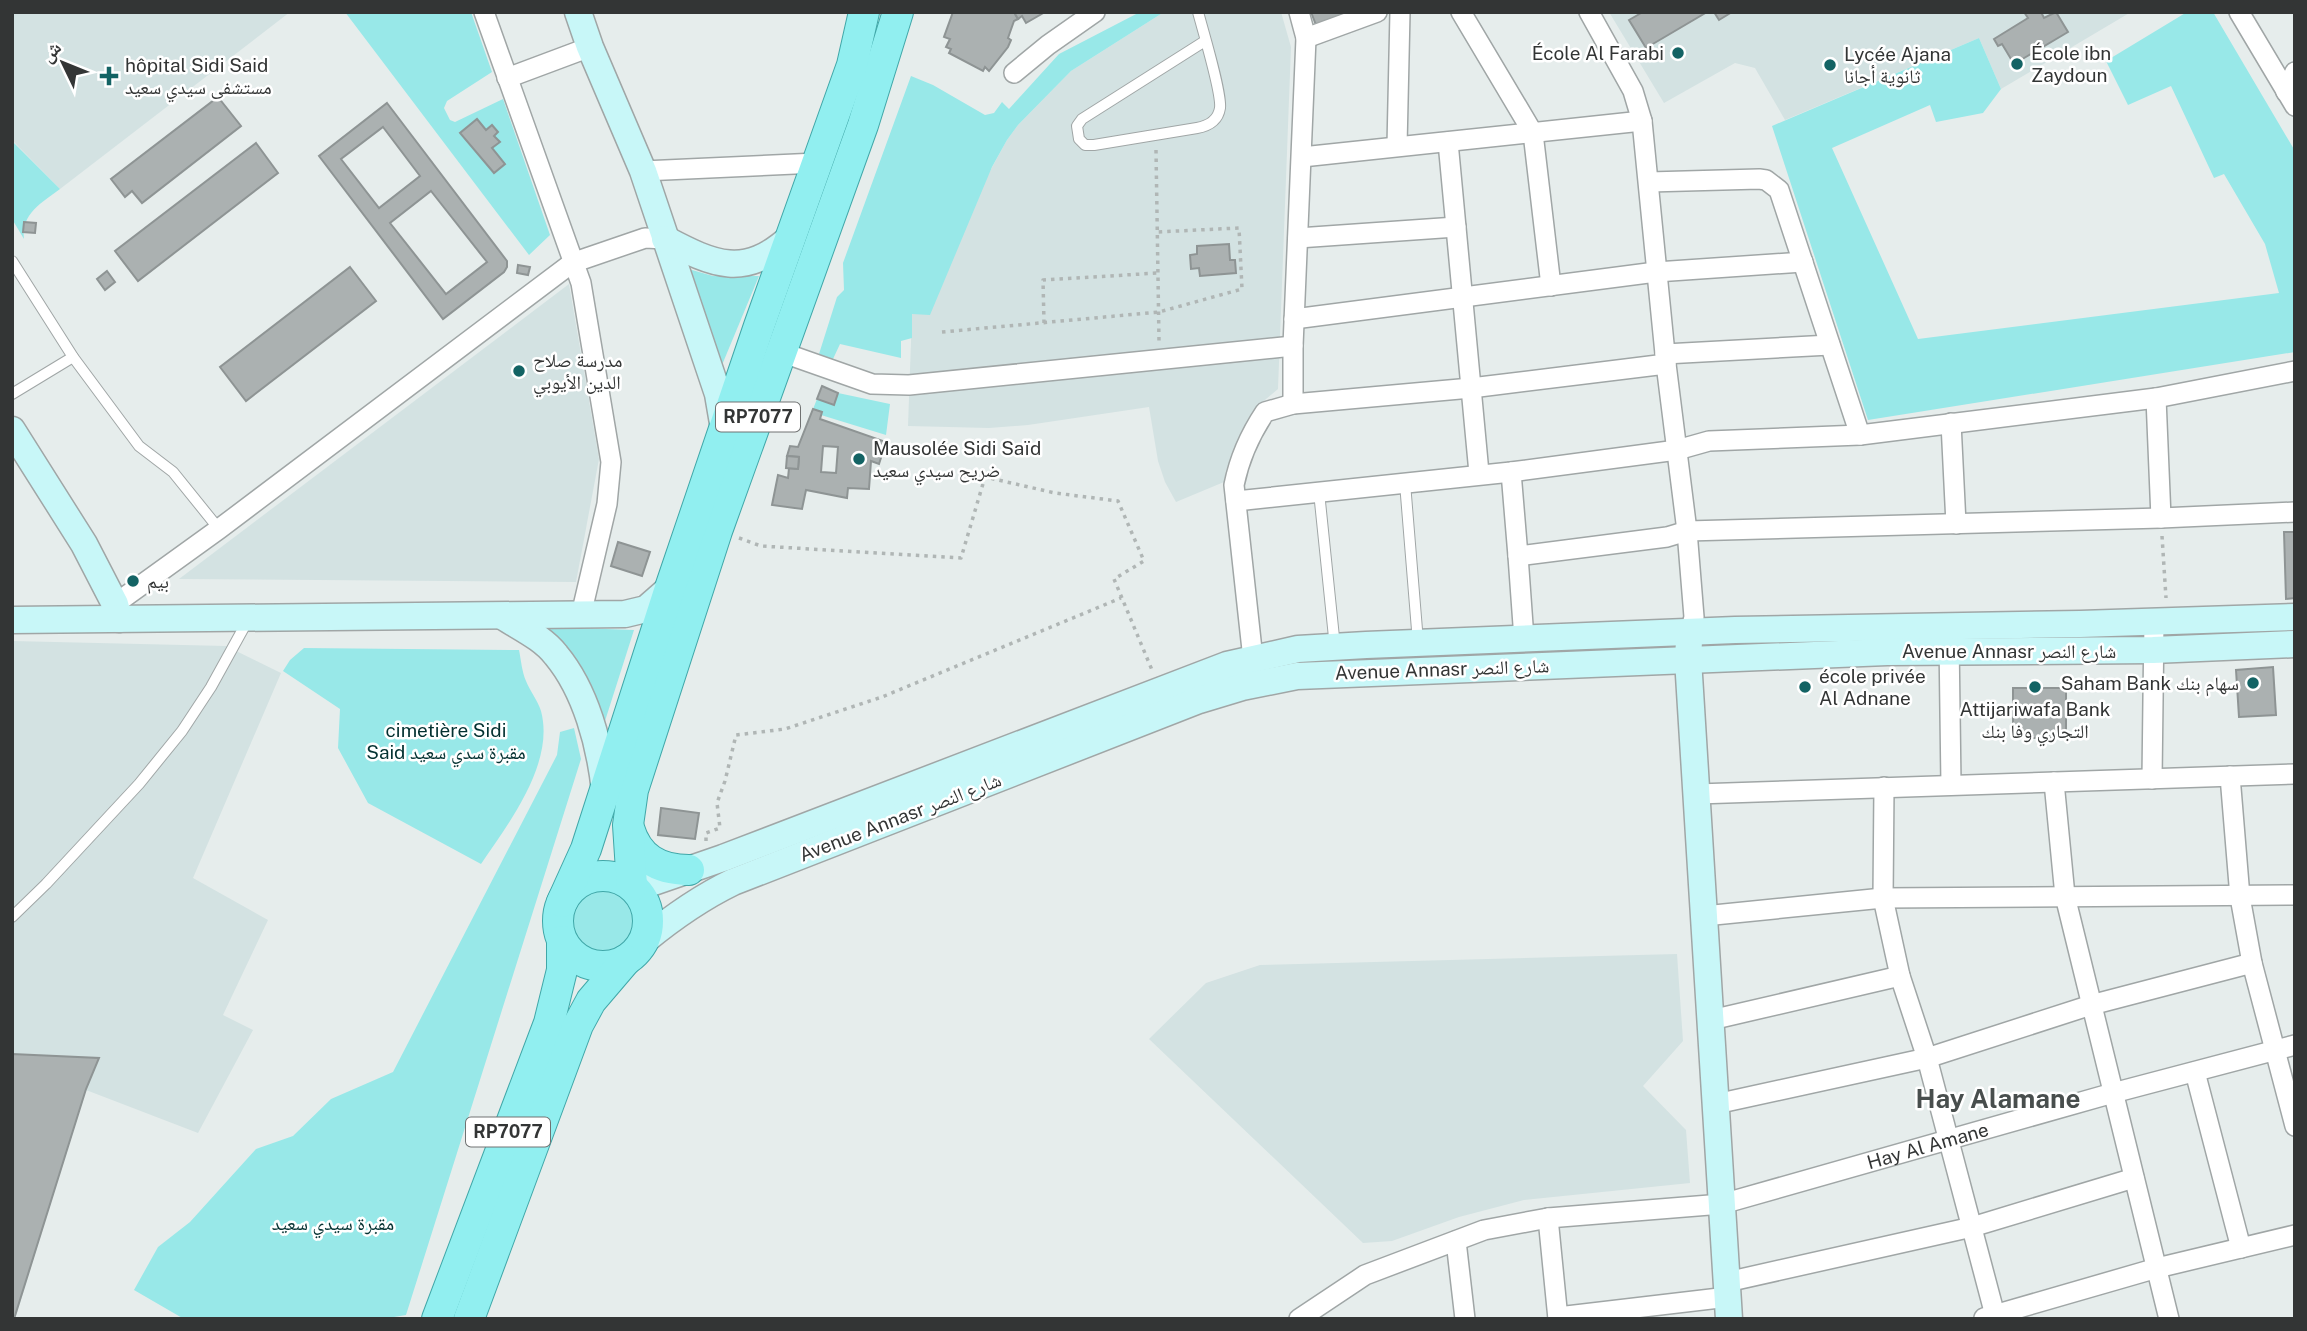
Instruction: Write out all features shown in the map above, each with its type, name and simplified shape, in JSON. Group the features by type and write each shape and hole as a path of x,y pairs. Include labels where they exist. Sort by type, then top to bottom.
{"main road":[{"path":"578,12 590,47 643,171 718,394 724,429"},
{"name":"RP7077","path":"437,1319 549,1023 562,970 562,941 558,915 562,902 586,849 606,791 670,588 852,65 864,12"},
{"name":"RP7077","path":"469,1319 578,1025 591,1001 636,950 649,927 644,900 634,887 628,825 633,790 717,531 863,125 899,15"},
{"path":"665,239 715,262 736,263 757,260 772,254 791,237"},
{"path":"16,446 84,544 117,612"},
{"path":"12,620 117,612 248,619 582,615 638,612 646,609 670,588"},
{"path":"504,617 555,653 570,675 590,721 602,763 606,791"},
{"name":"Avenue Annasr شارع النصر","path":"634,887 697,868 1227,664 1298,649 1690,633 1830,641 1949,639 2160,621 2295,617"},
{"path":"1690,633 1688,659 1728,1299"},
{"name":"Avenue Annasr شارع النصر","path":"1949,639 2153,650 2295,645"},
{"name":"Avenue Annasr شارع النصر","path":"636,950 677,914 733,882 1173,710 1242,687 1297,676 1341,673 1688,659 1830,641"},
{"path":"628,825 633,841 642,855 656,865 672,870 697,868"},
{"path":"562,902 570,890 593,877 620,879 634,887"},
{"path":"562,941 571,953 583,962 597,966 612,966 636,950"}],"street":[{"path":"485,12 580,283 611,461 607,504 582,615"},
{"path":"1014,73 1057,37 1095,12"},
{"path":"1293,404 1294,319 1307,38 1299,12"},
{"path":"1307,38 1377,12"},
{"path":"1397,146 1400,12"},
{"path":"1461,12 1533,133 1551,286"},
{"path":"1589,12 1633,91 1642,121 1665,359 1687,531 1694,617 1690,633"},
{"path":"2239,12 2292,96"},
{"path":"508,78 590,47"},
{"path":"2292,96 2295,72"},
{"path":"1302,157 1642,121"},
{"path":"1448,142 1479,473"},
{"path":"643,171 817,163"},
{"path":"1649,182 1766,180 1779,190 1860,435"},
{"path":"1298,238 1456,227"},
{"path":"117,612 219,529 572,263 645,238 665,239"},
{"path":"1294,319 1657,272 1803,262"},
{"path":"1253,659 1234,485 1236,473 1265,412 1293,404 1471,388 1665,359 1830,345"},
{"path":"781,352 872,384 909,385 1293,346"},
{"path":"1236,501 1479,473 1511,472 1677,450 1709,441 1860,435 2156,398 2295,371"},
{"path":"2156,398 2161,518"},
{"path":"1951,423 1956,524"},
{"path":"1511,472 1524,639"},
{"path":"1518,556 1667,537 1687,531 2295,512"},
{"path":"2152,779 2153,650 2160,621"},
{"path":"1949,639 1951,785"},
{"path":"1697,794 2295,774"},
{"path":"2230,776 2240,897 2252,963 2285,1048 2295,1126"},
{"path":"2054,782 2065,896 2169,1319"},
{"path":"1884,787 1883,898 1900,976 1927,1058 1972,1227 1992,1318 2157,1268 2295,1235"},
{"path":"1704,916 1883,898 2295,895"},
{"path":"1716,1104 1927,1058 2091,1005 2252,963"},
{"path":"1711,1020 1900,976"},
{"name":"Hay Al Amane","path":"1306,1316 1365,1275 1484,1230 1548,1218 1722,1204 2113,1093 2285,1048"},
{"path":"2194,1072 2241,1248"},
{"path":"1548,1218 1558,1318 1728,1299 2134,1178"},
{"path":"1457,1241 1465,1319"}],"lane":[{"path":"1198,12 1220,100 1217,116 1205,126 1090,146 1082,142 1076,131 1082,119 1205,41"},
{"path":"12,261 73,357 139,446 173,472 219,529"},
{"path":"12,394 73,357"},
{"path":"1405,483 1418,643"},
{"path":"1319,492 1335,647"},
{"path":"12,917 139,784 182,732 211,687 248,619"}],"path":[{"path":"1156,135 1160,361"},
{"path":"942,332 1159,312 1242,289 1239,228 1157,232"},
{"path":"1044,323 1043,281 1158,273"},
{"path":"717,531 761,545 961,558 985,477 1055,493 1118,501 1144,561 1114,579 1161,690"},
{"path":"2160,621 2161,518"},
{"path":"697,868 706,833 720,828 717,803 736,735 785,729 882,697 1121,598"}],"shaded area":[{"name":"hôpital Sidi Said مستشفى سيدي سعيد","path":"12,12 290,12 60,189 12,140"},
{"path":"1164,12 1281,12 1291,47 1278,389 1251,415 1226,470 1224,482 1176,502 1158,461 1149,407 1028,425 989,428 908,426 912,314 1007,140 1018,125 1071,71"},
{"name":"Lycée Ajana ثانوية أجانا","path":"1609,12 2131,12 2001,89 1979,38 1785,120 1755,68 1735,63 1664,103"},
{"name":"مدرسة صلاح الدين الأيوبي","path":"569,284 599,459 576,582 179,579"},
{"path":"12,641 226,646 281,673 193,878 268,920 223,1015 253,1030 198,1133 86,1090 15,1319 12,1319"},
{"path":"1677,954 1683,1041 1643,1086 1686,1130 1690,1183 1524,1200 1459,1217 1392,1241 1363,1243 1149,1039 1206,983 1260,965"}],"green space":[{"path":"345,12 471,12 492,72 447,101 444,108 450,120 455,122 503,99 550,235 529,255"},
{"path":"1140,12 1164,12 1071,71 1018,125 1007,140 992,167 930,315 912,314 912,338 901,341 901,358 840,344 833,359 819,354 837,297 844,290 843,263 911,76 933,85 985,115 994,113 1002,102 1009,109 1059,54"},
{"path":"2187,12 2213,12 2295,151 2295,352 1868,420 1772,126 1979,38 2001,89 1983,113 1936,122 1930,105 1832,148 1918,339 2279,293 2265,244 2224,174 2214,178 2171,86 2128,105 2106,61"},
{"path":"12,141 60,189 29,215 24,239 12,219"},
{"path":"685,268 713,276 759,276 722,365"},
{"path":"838,393 890,404 886,435 821,415 822,412 813,409 817,399 834,405"},
{"path":"550,627 634,630 605,721 583,673 569,652 550,633"},
{"name":"cimetière Sidi Said مقبرة سدي سعيد","path":"304,648 519,650 525,677 541,711 544,731 541,751 527,792 481,864 368,803 338,748 340,709 283,671 290,660"},
{"name":"مقبرة سيدي سعيد","path":"574,728 581,759 406,1315 382,1319 184,1319 134,1290 158,1247 190,1222 256,1149 293,1136 331,1099 393,1072 557,755 560,732"},
{"path":"603,888 616,891 626,898 633,908 636,921 633,934 626,944 616,951 603,954 590,951 580,944 573,934 570,921 573,908 580,898 590,891"}],"building":[{"path":"953,12 1014,12 1018,19 1014,21 1008,38 1011,40 989,71 985,67 983,71 949,53 951,49 946,47 950,39 944,37"},
{"path":"1014,12 1045,12 1026,23 1022,16 1018,19"},
{"path":"1311,12 1350,12 1316,25"},
{"path":"1643,12 1707,12 1646,48 1629,20"},
{"path":"1714,12 1732,12 1719,20"},
{"path":"2024,12 2041,12 2044,18 2056,12 2068,32 2014,64 2002,44 1998,46 1994,39 2028,18"},
{"path":"218,97 241,126 142,203 132,191 125,197 111,179"},
{"path":"387,103 507,261 504,272 443,319 319,156","holes":["383,127 420,176 379,208 341,159","431,191 487,262 446,294 390,223"]},
{"path":"477,119 486,130 492,125 498,132 494,136 500,142 492,148 505,164 494,173 460,133"},
{"path":"256,143 278,173 138,281 115,251"},
{"path":"24,222 36,223 35,233 23,232"},
{"path":"1229,244 1230,260 1235,260 1236,273 1200,276 1199,268 1191,269 1190,255 1197,254 1197,246"},
{"path":"518,265 530,267 528,275 517,273"},
{"path":"350,267 376,301 246,401 220,367"},
{"path":"107,271 115,282 105,290 97,279"},
{"path":"822,386 838,393 834,405 817,399"},
{"name":"Mausolée Sidi Saïd ضريح سيدي سعيد","path":"813,409 822,412 820,419 886,442 879,464 871,461 869,489 848,488 847,498 806,490 802,509 772,505 778,475 788,478 789,468 798,469 799,457 787,456 790,446 798,447","holes":["823,446 838,447 836,473 821,472"]},
{"path":"787,456 799,457 798,469 786,468"},
{"path":"2284,532 2295,532 2295,598 2286,599"},
{"path":"618,542 650,552 642,576 611,566"},
{"path":"2273,667 2276,715 2239,717 2236,670"},
{"path":"2013,688 2066,688 2066,738 2013,738"},
{"path":"661,808 699,813 695,839 658,835"},
{"path":"12,1054 99,1058 86,1089 14,1319 12,1319"}],"place":[{"name":"École Al Farabi","path":"1678,53"},
{"name":"École ibn Zaydoun","path":"2017,64"},
{"name":"Lycée Ajana ثانوية أجانا","path":"1830,65"},
{"name":"hôpital Sidi Said مستشفى سيدي سعيد","path":"109,76"},
{"name":"مدرسة صلاح الدين الأيوبي","path":"519,371"},
{"name":"Mausolée Sidi Saïd ضريح سيدي سعيد","path":"859,459"},
{"name":"بيم","path":"133,581"},
{"name":"Saham Bank سهام بنك","path":"2253,683"},
{"name":"école privée Al Adnane","path":"1805,687"},
{"name":"Attijariwafa Bank التجاري وفا بنك","path":"2035,687"}],"district":[{"name":"Hay Alamane","path":"1998,1099"}]}
